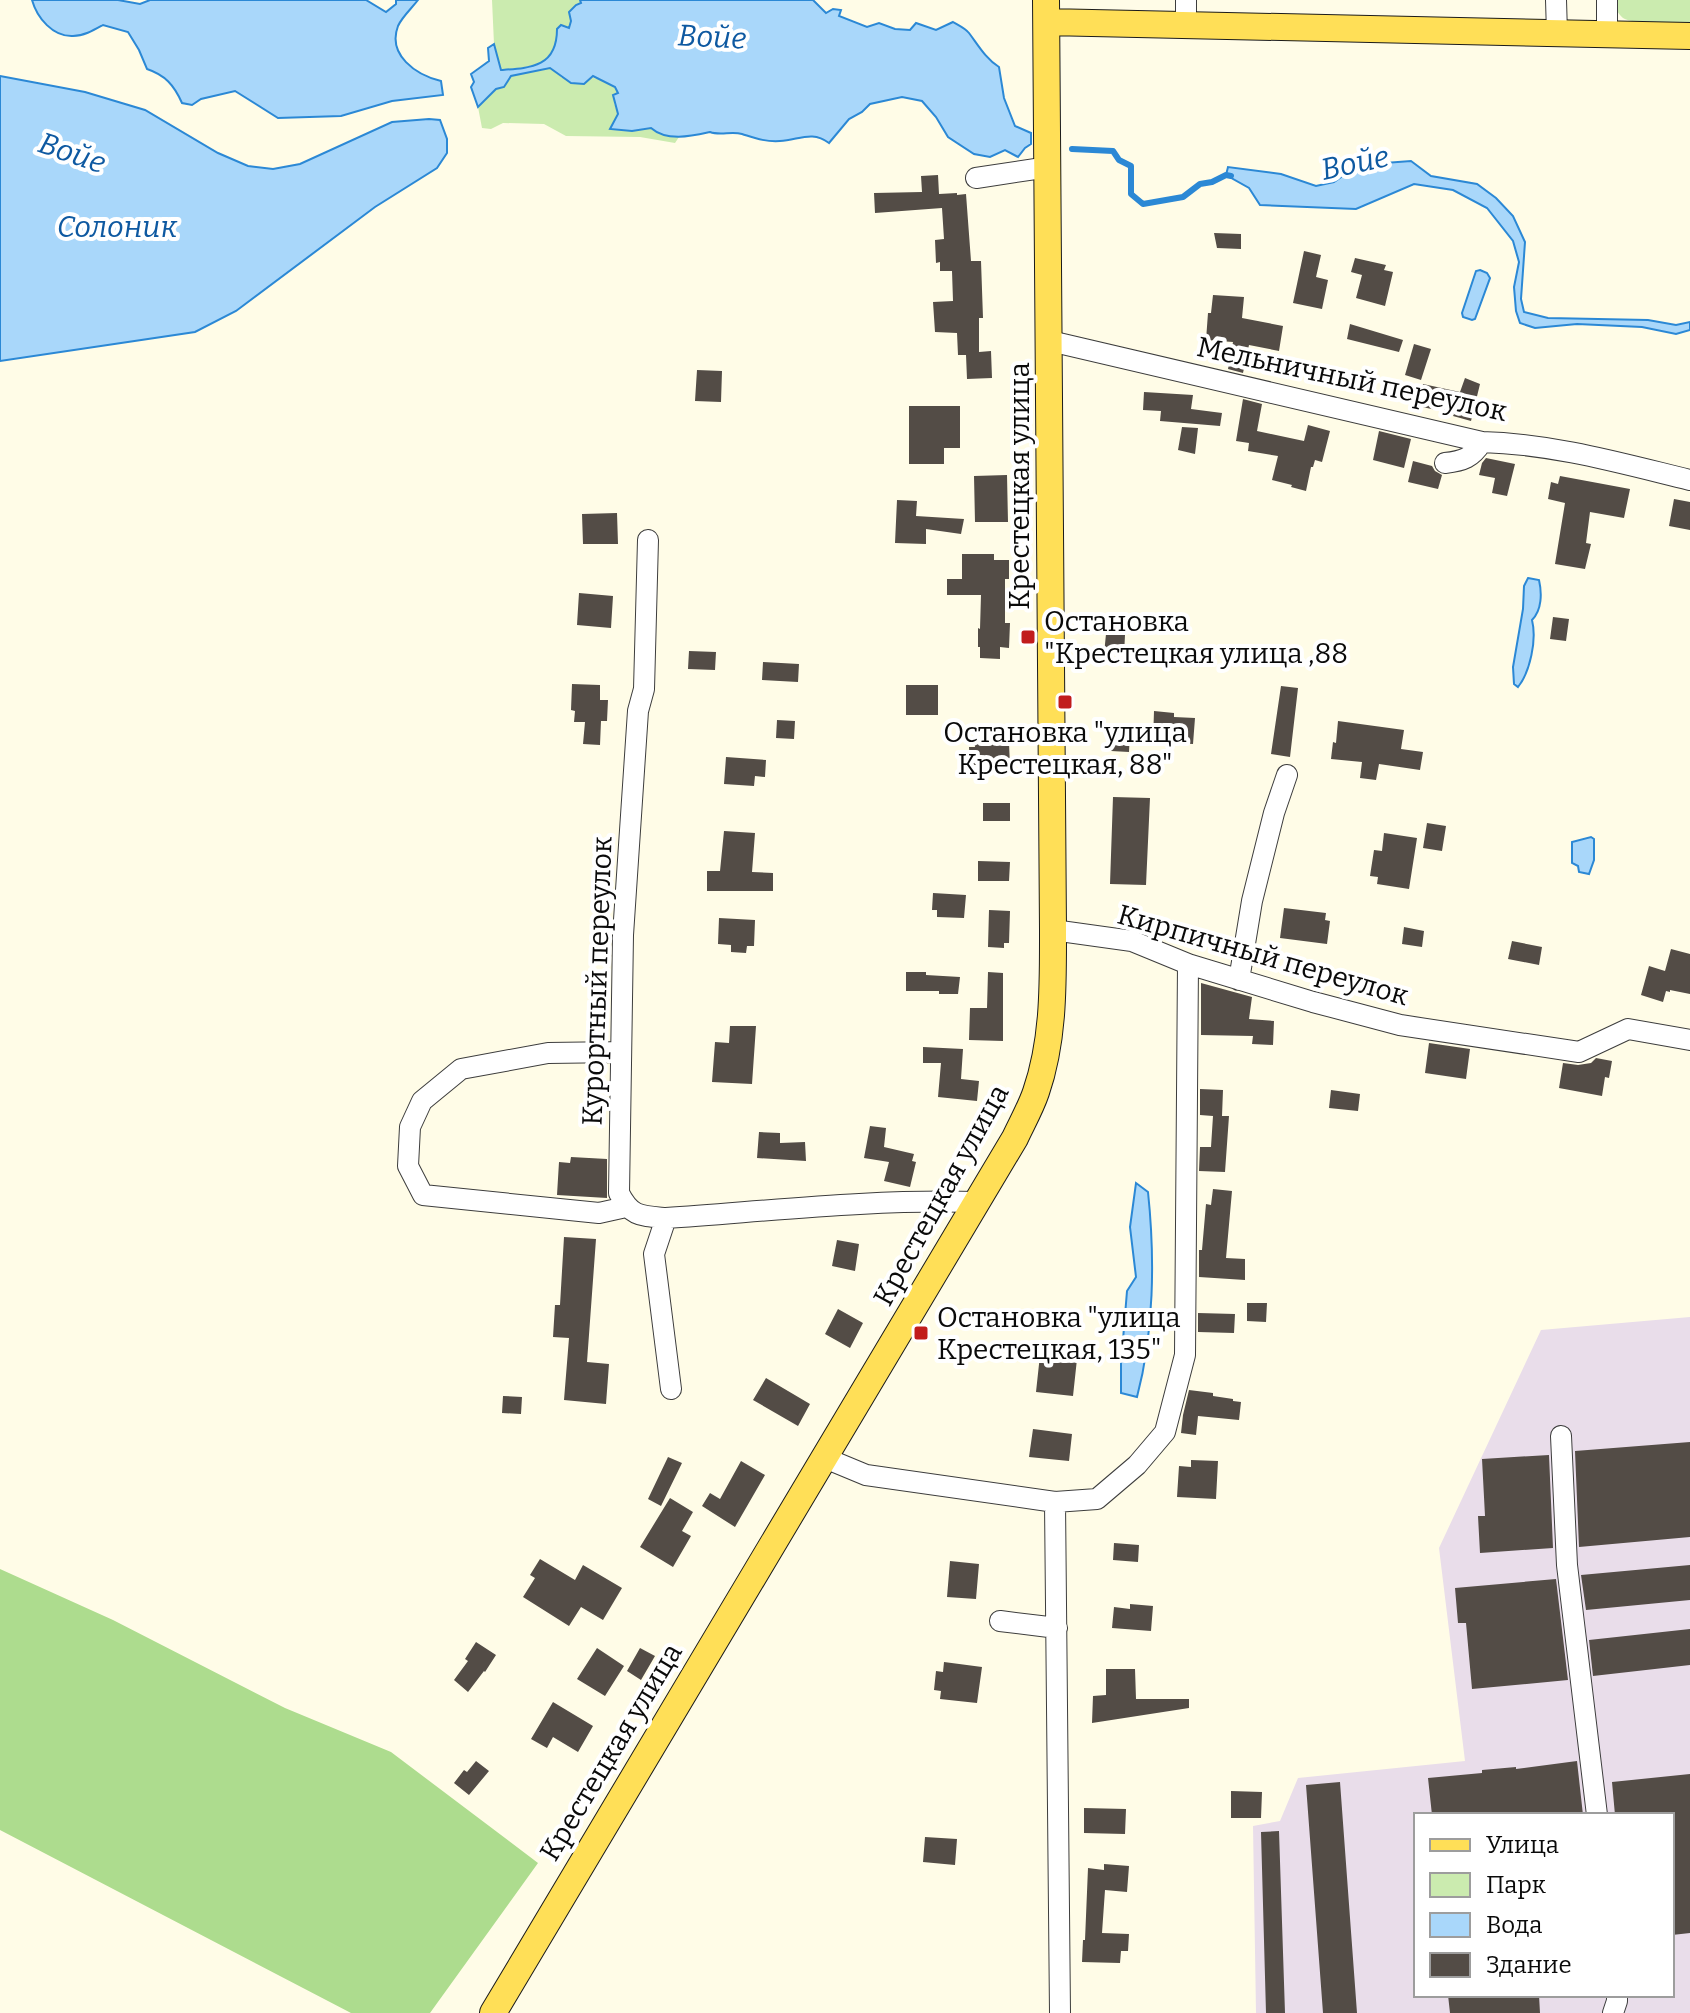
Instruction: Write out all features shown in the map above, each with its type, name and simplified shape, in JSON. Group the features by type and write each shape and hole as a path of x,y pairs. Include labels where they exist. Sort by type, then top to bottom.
{"main road":[{"path":"1047,11 1186,12 1557,33 1690,36"},
{"name":"Крестецкая улица","path":"493,2013 1015,1138 1036,1091 1053,1004 1047,11"}],"street":[{"path":"1556,0 1557,33"},
{"path":"1607,0 1607,34"},
{"path":"976,178 1049,167"},
{"name":"Мельничный переулок","path":"1050,341 1482,442 1568,450 1690,480"},
{"path":"1445,463 1474,454 1482,442"},
{"name":"Курортный переулок","path":"626,1207 619,1193 624,920 638,711 644,689 648,540"},
{"path":"1239,980 1252,901 1287,775"},
{"name":"Кирпичный переулок","path":"1053,930 1132,941 1188,964 1239,980 1400,1025 1579,1052 1628,1029 1690,1040"},
{"path":"825,1458 866,1475 1055,1502 1097,1499 1137,1465 1165,1432 1185,1355 1188,964"},
{"path":"620,1052 548,1053 461,1069 422,1101 410,1127 408,1166 423,1195 599,1213 626,1207 641,1216 666,1218 931,1200 977,1202"},
{"path":"666,1218 654,1254 671,1389"},
{"path":"1561,1436 1567,1565 1597,1813"},
{"path":"1055,1502 1060,2013"},
{"path":"1000,1621 1057,1628"}],"shaded area":[{"path":"1690,1317 1690,2013 1256,2013 1253,1826 1280,1821 1298,1778 1465,1761 1439,1548 1541,1330"}],"green space":[{"path":"492,0 580,0 582,3 569,28 543,63 500,70 494,44"},
{"path":"1615,0 1690,0 1690,23 1628,20 1618,12"},
{"path":"551,68 562,78 593,78 614,87 618,93 614,103 618,114 610,128 632,131 652,128 657,133 679,137 675,143 640,137 566,136 544,124 503,123 491,129 482,128 478,107 497,89 504,87 511,76"},
{"path":"0,1569 113,1620 285,1708 391,1752 538,1863 430,2013 351,2013 0,1830"}],"water":[{"path":"32,0 118,0 140,4 150,0 366,0 386,12 396,4 396,0 418,0 398,26 397,46 400,55 414,69 441,81 443,95 392,101 341,116 278,118 235,91 201,99 192,105 182,103 168,82 147,69 128,32 103,25 81,35 59,33 42,20"},
{"path":"580,0 813,0 826,13 833,9 841,10 839,16 867,27 879,23 910,30 916,23 936,30 953,22 967,31 986,56 999,67 1004,98 1015,126 1031,133 1031,144 1018,157 1005,150 990,157 974,154 948,137 922,101 902,97 870,104 849,119 829,143 811,136 775,141 738,133 710,132 680,137 664,135 651,128 632,131 610,129 618,114 613,95 618,93 615,87 593,76 584,84 571,83 550,68 511,76 504,87 496,89 478,107 471,87 474,82 471,74 489,61 488,48 494,44 501,70 540,63 552,51 557,29 561,25 569,28 569,12 581,3"},
{"name":"Солоник","path":"0,76 85,92 145,110 218,153 248,166 273,169 300,164 392,122 429,119 440,120 447,139 447,153 437,168 375,207 236,311 195,332 0,361"},
{"path":"1411,161 1431,176 1477,184 1513,216 1525,242 1521,299 1524,312 1548,318 1648,320 1676,325 1690,322 1690,330 1676,334 1642,327 1577,324 1535,328 1520,323 1514,287 1519,262 1513,241 1487,208 1453,190 1414,184 1356,209 1260,205 1249,188 1226,175 1228,167 1281,174 1316,186 1334,182 1358,165"},
{"path":"1480,270 1490,278 1472,320 1463,317 1462,313 1476,271"},
{"path":"1528,578 1539,580 1540,601 1532,620 1534,637 1529,664 1518,687 1514,684 1513,667 1524,586"},
{"path":"1594,839 1594,860 1589,874 1579,872 1578,866 1572,863 1572,842"},
{"path":"1136,1183 1148,1192 1152,1243 1150,1321 1137,1397 1121,1393 1127,1291 1136,1277 1130,1227"}],"building":[{"path":"938,175 939,194 966,194 971,261 981,261 983,318 979,318 979,352 991,351 992,378 967,379 966,355 958,355 957,333 935,332 933,302 953,301 952,271 940,271 940,262 936,263 935,240 944,239 942,208 875,213 874,193 922,192 921,176"},
{"path":"1214,233 1241,234 1241,249 1217,248"},
{"path":"1304,251 1321,255 1316,277 1328,280 1322,309 1293,303"},
{"path":"1355,258 1386,265 1384,270 1393,272 1385,306 1356,298 1362,275 1351,272"},
{"path":"1213,295 1244,297 1242,318 1283,326 1279,351 1249,345 1243,373 1228,369 1233,342 1206,340"},
{"path":"1350,324 1403,340 1399,352 1347,339"},
{"path":"1414,344 1431,349 1421,380 1405,375"},
{"path":"697,370 722,371 721,402 695,401"},
{"path":"1465,378 1480,384 1471,421 1418,406 1423,384 1460,392"},
{"path":"1144,392 1193,395 1191,409 1222,413 1220,426 1160,421 1161,411 1143,410"},
{"path":"1243,399 1262,404 1257,431 1304,441 1308,425 1330,431 1322,462 1315,460 1311,467 1306,491 1272,480 1278,456 1248,451 1249,443 1236,441"},
{"path":"909,406 960,406 960,448 944,448 944,464 909,464"},
{"path":"1182,427 1198,428 1195,454 1178,450"},
{"path":"1379,431 1411,439 1404,468 1373,460"},
{"path":"1486,458 1515,464 1507,496 1492,493 1495,478 1479,475"},
{"path":"1413,461 1432,466 1442,475 1438,489 1408,482"},
{"path":"1007,475 1008,522 975,522 974,476"},
{"path":"1560,476 1630,489 1624,518 1590,512 1586,543 1591,544 1585,569 1555,564 1565,503 1548,499 1551,482 1558,484"},
{"path":"1674,499 1690,502 1690,530 1669,526"},
{"path":"897,500 917,501 916,516 964,519 961,534 926,529 926,544 895,543"},
{"path":"617,513 618,544 583,544 582,514"},
{"path":"962,554 994,554 994,560 1009,560 1009,579 1005,579 1005,623 1010,623 1009,648 1000,647 1000,659 980,658 978,628 981,595 947,595 947,579 962,579"},
{"path":"579,593 613,596 611,628 577,625"},
{"path":"1553,617 1569,619 1566,641 1550,639"},
{"path":"1106,634 1125,635 1124,655 1104,654"},
{"path":"689,651 716,652 715,670 688,669"},
{"path":"763,662 799,664 798,682 762,680"},
{"path":"572,684 600,685 600,700 608,700 607,721 601,721 600,745 583,744 585,722 574,722"},
{"path":"906,685 938,685 938,715 906,715"},
{"path":"1281,686 1298,688 1290,757 1271,754"},
{"path":"1154,711 1174,713 1174,717 1195,718 1193,744 1153,742"},
{"path":"777,720 795,721 794,739 776,738"},
{"path":"1338,721 1404,730 1401,749 1423,752 1420,770 1379,764 1376,780 1360,778 1362,762 1331,759"},
{"path":"1112,730 1130,731 1129,752 1111,751"},
{"path":"992,737 993,744 1009,743 1010,766 970,765 969,747 975,747 974,738"},
{"path":"726,757 766,760 765,777 755,776 754,786 724,784"},
{"path":"1113,797 1150,798 1146,885 1110,884"},
{"path":"983,803 1010,803 1010,821 983,821"},
{"path":"1427,823 1446,826 1442,851 1423,848"},
{"path":"724,831 755,833 752,872 773,873 773,891 707,891 707,871 720,871"},
{"path":"1384,833 1417,838 1409,889 1377,884 1378,877 1370,876 1374,850 1382,851"},
{"path":"978,861 1010,862 1009,881 978,881"},
{"path":"933,893 966,895 964,918 937,917 937,910 932,910"},
{"path":"1284,908 1326,913 1325,920 1330,921 1327,944 1280,938"},
{"path":"989,910 1010,911 1009,943 1004,943 1004,948 988,947"},
{"path":"719,918 755,920 754,946 747,946 746,953 731,952 731,945 718,944"},
{"path":"1404,927 1424,931 1422,947 1402,944"},
{"path":"1512,941 1542,947 1539,965 1508,959"},
{"path":"1671,949 1690,954 1690,994 1666,991 1663,1002 1641,995 1649,966 1665,971"},
{"path":"906,972 960,977 958,994 906,991"},
{"path":"988,972 1003,973 1003,1041 969,1040 970,1008 987,1008"},
{"path":"1201,983 1252,997 1249,1019 1274,1021 1273,1045 1252,1044 1253,1036 1201,1035"},
{"path":"730,1026 756,1026 752,1084 712,1082 715,1042 729,1043"},
{"path":"1429,1043 1470,1049 1466,1079 1425,1073"},
{"path":"923,1047 963,1049 961,1079 979,1081 977,1101 938,1097 941,1063 923,1063"},
{"path":"1596,1058 1612,1061 1602,1096 1559,1088 1563,1063 1578,1065 1591,1063"},
{"path":"1200,1089 1223,1090 1222,1116 1229,1116 1225,1172 1199,1171 1200,1147 1211,1147 1213,1116 1200,1115"},
{"path":"1331,1090 1360,1094 1358,1111 1329,1108"},
{"path":"870,1126 886,1128 884,1147 914,1154 912,1161 916,1162 910,1187 884,1181 889,1162 864,1158"},
{"path":"759,1132 780,1133 780,1143 805,1142 806,1161 757,1158"},
{"path":"571,1157 607,1159 607,1198 557,1195 559,1162 570,1163"},
{"path":"1213,1189 1232,1191 1226,1258 1245,1259 1245,1280 1199,1277 1199,1250 1202,1250 1206,1204 1211,1205"},
{"path":"564,1237 596,1239 587,1362 609,1364 606,1404 564,1400 569,1338 553,1337 555,1305 560,1305"},
{"path":"837,1240 859,1244 855,1271 832,1266"},
{"path":"1247,1303 1267,1303 1266,1322 1247,1321"},
{"path":"838,1309 863,1323 850,1348 825,1334"},
{"path":"1198,1313 1235,1314 1234,1333 1198,1332"},
{"path":"1040,1355 1077,1359 1073,1396 1036,1392"},
{"path":"766,1378 810,1404 798,1426 753,1400"},
{"path":"1189,1390 1213,1393 1213,1396 1241,1402 1239,1420 1198,1416 1196,1435 1181,1433"},
{"path":"503,1396 522,1397 521,1414 502,1413"},
{"path":"1033,1429 1072,1434 1069,1461 1029,1457"},
{"path":"1690,1442 1690,1537 1579,1547 1575,1451"},
{"path":"1549,1455 1553,1548 1480,1553 1478,1516 1485,1516 1482,1459"},
{"path":"668,1457 682,1463 661,1506 648,1499"},
{"path":"1191,1460 1218,1461 1216,1499 1177,1497 1179,1466 1191,1467"},
{"path":"741,1461 765,1475 735,1527 702,1506 710,1493 720,1499"},
{"path":"670,1498 693,1512 682,1531 691,1536 673,1567 640,1547"},
{"path":"1114,1543 1139,1545 1138,1562 1113,1560"},
{"path":"540,1559 575,1580 583,1565 622,1588 603,1620 581,1607 569,1626 523,1597 535,1578 530,1575"},
{"path":"950,1561 979,1564 976,1599 947,1597"},
{"path":"1690,1565 1690,1600 1586,1610 1581,1575"},
{"path":"1556,1579 1568,1680 1472,1689 1466,1623 1458,1623 1455,1588"},
{"path":"1130,1604 1153,1606 1151,1631 1112,1628 1114,1607 1130,1609"},
{"path":"1690,1629 1690,1665 1593,1676 1589,1640"},
{"path":"476,1642 496,1655 468,1692 454,1680 468,1661 465,1659"},
{"path":"597,1648 624,1666 605,1696 577,1679"},
{"path":"640,1648 655,1656 641,1680 627,1671"},
{"path":"944,1662 982,1667 977,1703 940,1699 941,1691 934,1690 936,1671 943,1672"},
{"path":"1106,1669 1135,1669 1136,1699 1189,1699 1189,1708 1092,1723 1093,1696 1106,1695"},
{"path":"553,1702 593,1726 578,1752 553,1737 547,1748 531,1739"},
{"path":"476,1761 489,1771 469,1795 454,1783"},
{"path":"1577,1761 1583,1813 1432,1813 1428,1778 1482,1773 1482,1770"},
{"path":"1690,1774 1690,1933 1674,1935 1674,1813 1615,1813 1612,1782"},
{"path":"1340,1782 1357,2013 1323,2013 1306,1785"},
{"path":"1231,1791 1262,1792 1261,1818 1231,1818"},
{"path":"1084,1808 1126,1809 1125,1834 1084,1833"},
{"path":"1279,1831 1285,2013 1266,2013 1261,1832"},
{"path":"925,1837 957,1839 955,1865 923,1862"},
{"path":"1104,1864 1129,1866 1127,1892 1105,1890 1102,1933 1129,1934 1128,1951 1121,1951 1120,1963 1082,1962 1088,1868 1104,1870"},
{"path":"1448,1997 1539,1997 1540,2013 1450,2013"}],"waterway":[{"name":"Войе","path":"1072,149 1113,151 1119,160 1131,166 1131,194 1143,204 1183,197 1200,184 1231,176"}],"place":[{"name":"Остановка \"Крестецкая улица ,88","path":"1028,637"},
{"name":"Остановка \"улица Крестецкая, 88\"","path":"1065,702"},
{"name":"Остановка \"улица Крестецкая, 135\"","path":"921,1333"}]}
